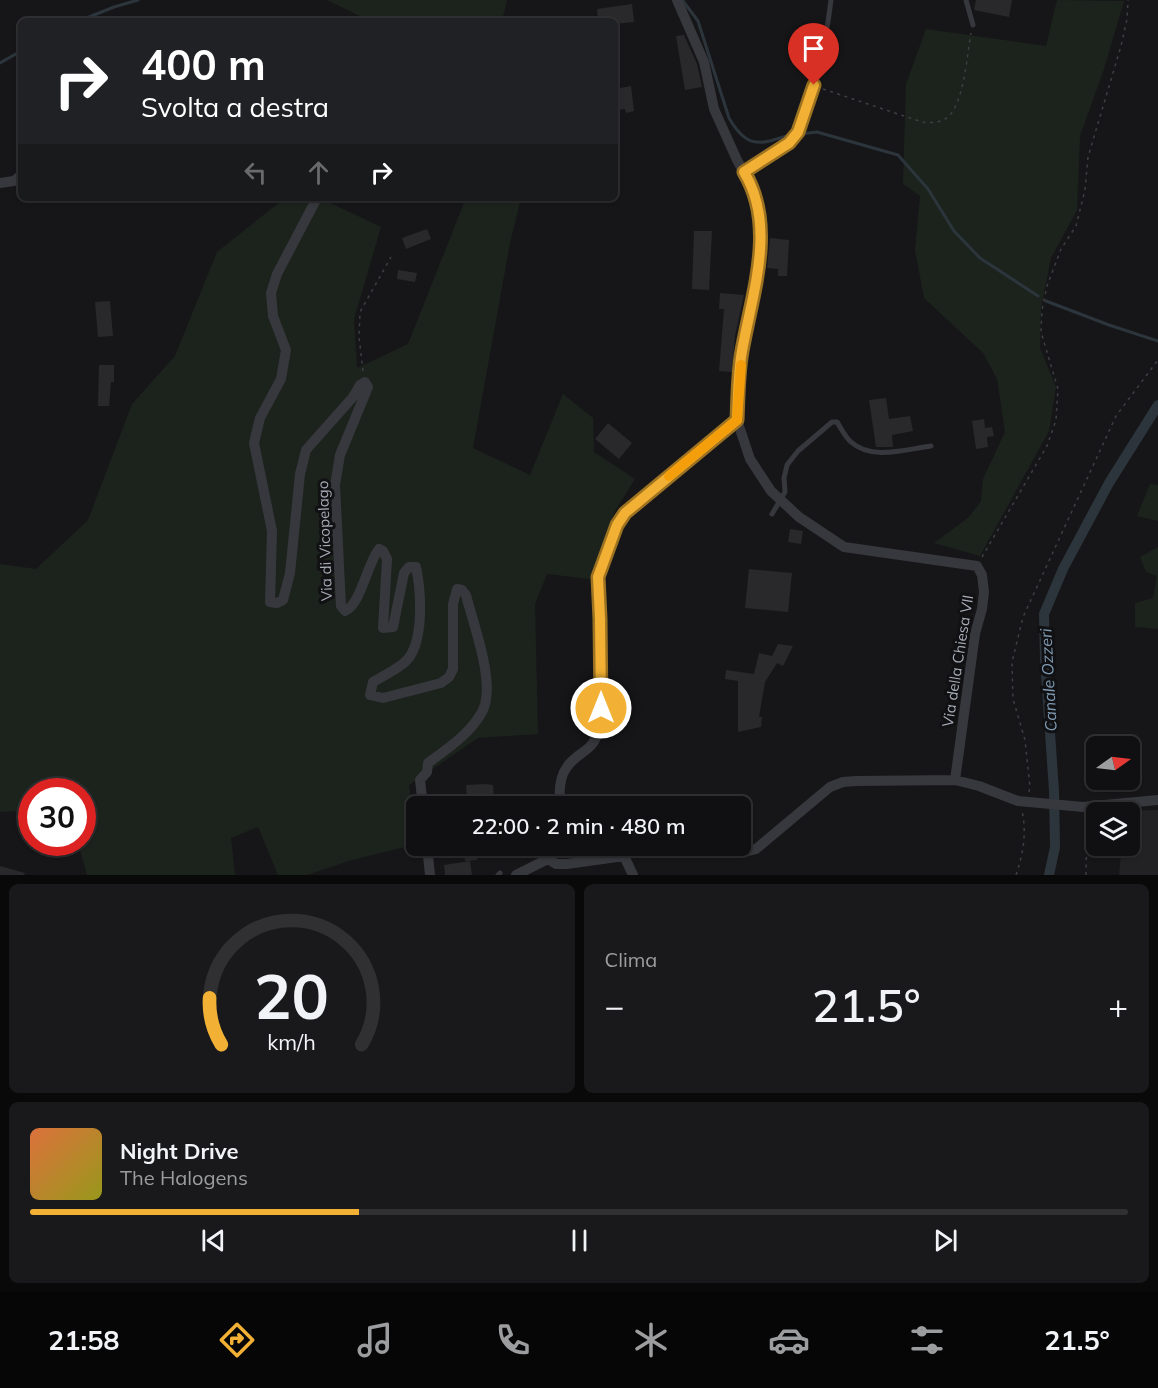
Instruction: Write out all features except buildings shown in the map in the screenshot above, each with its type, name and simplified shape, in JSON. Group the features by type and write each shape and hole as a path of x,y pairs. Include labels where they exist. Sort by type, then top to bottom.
{"street":[{"path":"677,0 704,62 714,109 753,195 761,248 741,354 737,420 750,459 771,491 780,500 799,517 844,547 976,566"},
{"path":"0,183 14,182 18,178"},
{"name":"Via di Vicopelago","path":"315,201 277,274 271,293 273,316 286,350 281,379 260,418 254,443 272,531 270,602 277,603 283,600 288,582 300,474 306,450 353,397 360,385 365,382 368,387 340,454 336,485 341,606 345,611 353,605 373,556 379,549 383,551 387,559 383,628 393,627 404,573 409,567 416,567 420,616 412,651 406,661 373,682 370,695 383,698 441,683 449,677 453,669 453,604 458,589 466,595 487,687 483,710 473,725 460,740 428,763 428,772 420,780 422,796"},
{"path":"560,796 561,782 566,767 590,749 599,726 601,708 598,577 617,525 625,513 737,420"},
{"name":"Via della Chiesa VII","path":"955,780 975,634 984,592 982,575 976,566"},
{"path":"751,850 756,849 830,788 843,782 955,780 1024,802 1086,807"},
{"path":"1137,802 1158,800"},
{"path":"428,856 429,875"},
{"path":"516,875 550,856"},
{"path":"548,859 556,864 567,864 603,856"},
{"path":"627,856 633,875"}],"lane":[{"path":"744,172 789,143 798,132 825,44 831,0"},
{"path":"966,0 973,25"},
{"path":"772,514 785,492 784,478 788,465 798,451 832,422 837,422 850,442 869,452 931,446"}],"path":[{"path":"976,566 1047,446 1056,420 1058,389 1041,332 1042,310 1047,286 1061,249 1076,226 1085,190 1088,157 1121,46 1127,19 1128,0"},
{"path":"814,85 922,122 933,123 946,119 958,103 973,25"},
{"path":"360,385 364,373 359,337 360,312 391,257"},
{"path":"1016,875 1022,857 1025,830 1024,802 1030,787 1025,740 1013,699 1012,662 1023,617 1116,416 1158,360"},
{"path":"1086,856 1086,875"}],"shaded area":[{"path":"327,0 507,0 503,18 364,18"},
{"path":"1057,0 1124,1 1104,69 1080,136 1077,210 1051,258 1041,308 1040,348 1056,387 1049,431 980,556 934,543 969,517 981,501 983,479 1005,432 997,379 983,353 924,298 915,250 920,196 903,184 906,84 926,29 1046,46"},
{"path":"281,201 326,201 381,227 354,319 357,368 408,344 465,201 520,201 510,243 473,448 530,475 563,394 593,418 594,452 635,479 615,511 590,579 547,574 535,604 538,734 478,738 409,785 410,796 406,796 406,847 352,860 307,875 278,875 258,827 231,838 235,875 87,875 82,856 96,856 96,778 18,778 18,811 0,812 0,564 36,569 88,520 132,404 175,356 217,252"},
{"path":"1150,484 1158,485 1158,521 1137,516"},
{"path":"1158,547 1158,629 1135,627 1135,603 1153,598 1157,576 1146,572 1140,557"},
{"path":"1158,810 1158,875 1119,875 1121,856 1140,856 1140,811"}],"waterway":[{"path":"86,18 138,0"},
{"path":"683,1 698,21 729,118 736,129 749,140 756,142 793,134"},
{"path":"0,63 18,53"},
{"path":"800,134 817,132 898,155 928,189 954,231 980,258 1038,296"},
{"path":"1046,301 1158,341"},
{"name":"Canale Ozzeri","path":"1049,875 1055,847 1054,791 1044,614 1063,569 1109,483 1158,405"}],"slow traffic":[{"path":"669,476 737,420 741,365"}],"route":[{"path":"601,708 598,577 617,525 625,513 737,420 741,354 761,248 758,215 744,172 789,143 798,132 814,85"}]}
